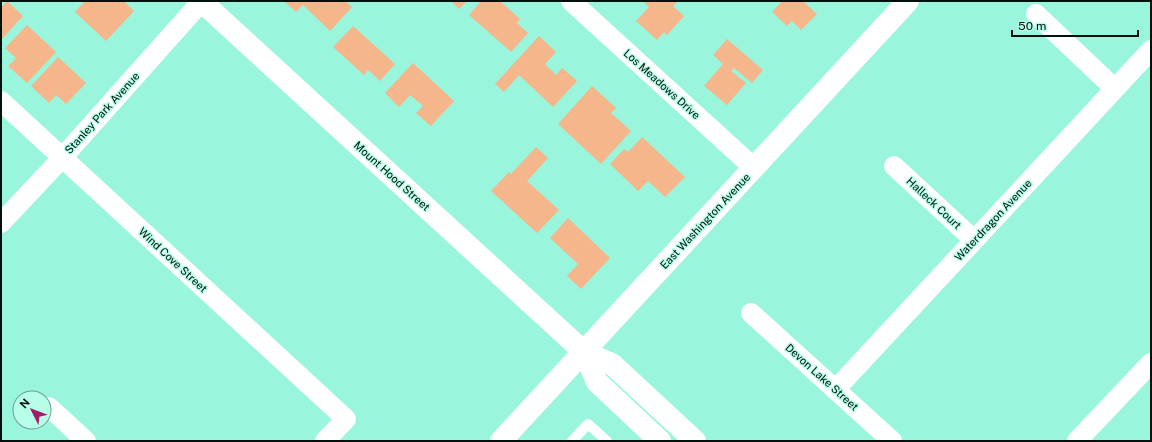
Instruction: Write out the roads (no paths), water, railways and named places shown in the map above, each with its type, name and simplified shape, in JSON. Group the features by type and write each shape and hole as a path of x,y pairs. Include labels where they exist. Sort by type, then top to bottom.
{"street":[{"name":"Stanley Park Avenue","path":"1,223 62,158 201,1"},
{"name":"Mount Hood Street","path":"201,1 584,352 612,364 695,441"},
{"name":"East Washington Avenue","path":"501,441 908,1"},
{"name":"Los Meadows Drive","path":"580,4 754,168"},
{"path":"1036,14 1114,88"},
{"name":"Waterdragon Avenue","path":"835,390 1114,88 1151,50"},
{"name":"Wind Cove Street","path":"1,101 346,419 325,441"},
{"name":"Halleck Court","path":"894,166 974,240"},
{"name":"Devon Lake Street","path":"751,313 892,441"},
{"name":"Mount Hood Street","path":"584,352 597,382 660,441"},
{"path":"1077,441 1151,363"},
{"path":"52,410 86,441"}],"lane":[{"path":"572,441 588,424 607,441"}]}
